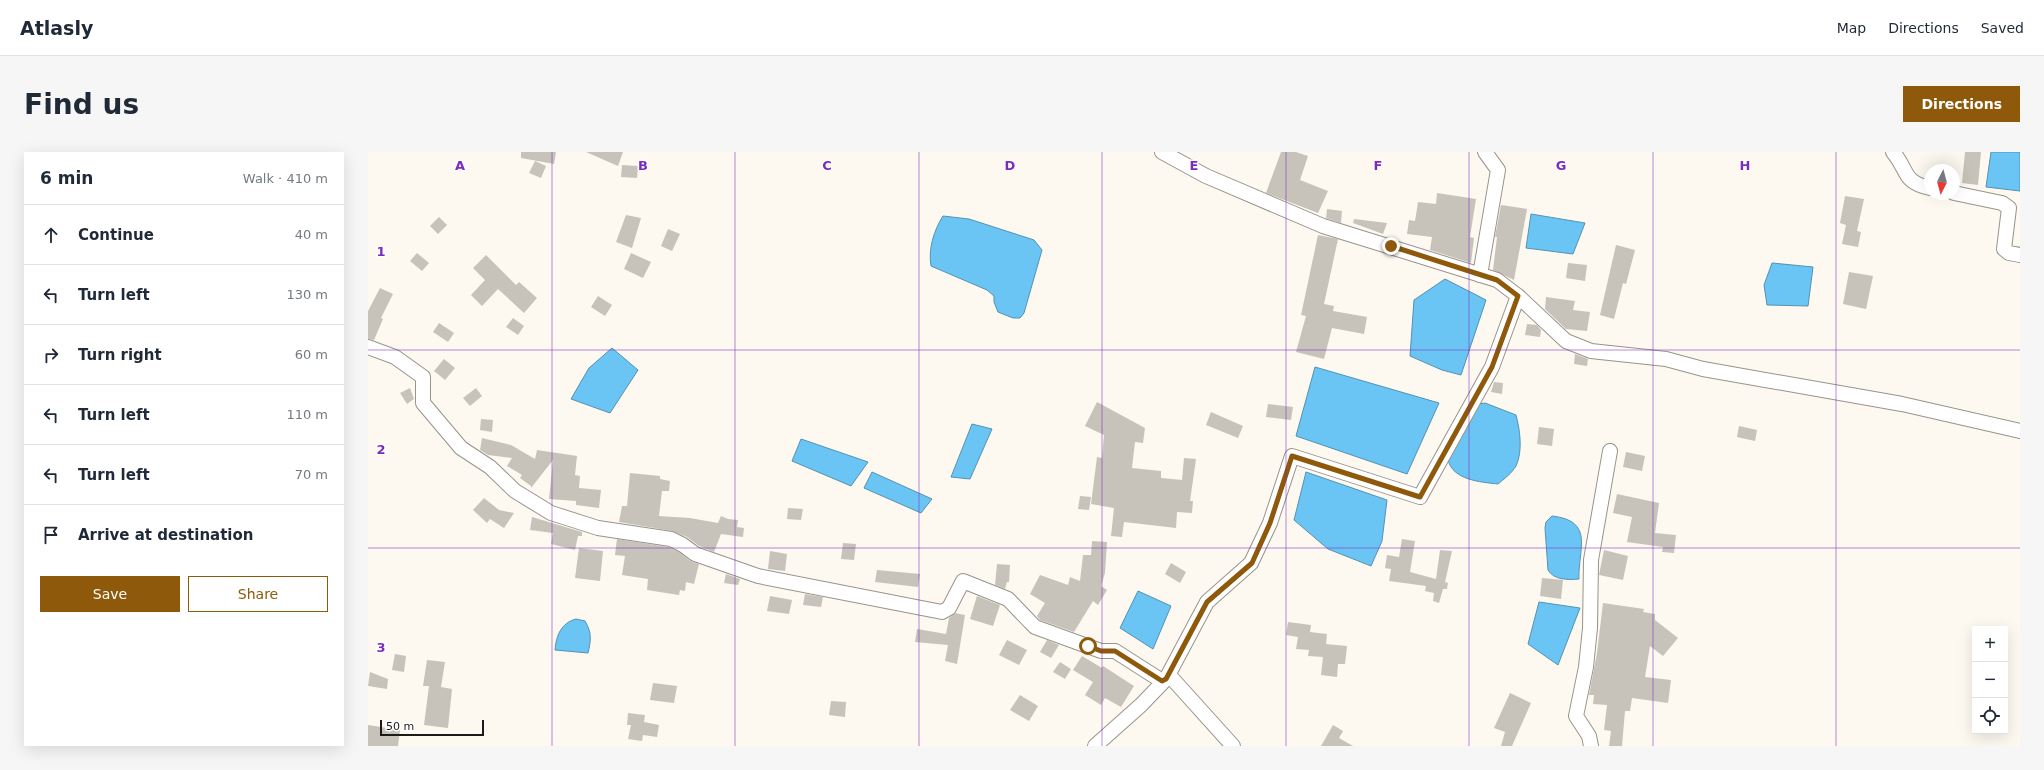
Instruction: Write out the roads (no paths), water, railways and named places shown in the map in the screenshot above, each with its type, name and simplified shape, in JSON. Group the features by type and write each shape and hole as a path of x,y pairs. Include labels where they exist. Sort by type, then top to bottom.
{"street":[{"path":"1162,152 1206,176 1323,226 1497,280 1518,296 1566,341 1591,351 1666,359 1703,369 1902,404 2020,431"},
{"path":"1480,275 1498,170 1485,152"},
{"path":"1893,152 1899,159 1907,177 1914,183 1924,186"},
{"path":"1960,194 2002,204 2009,208 2004,249 2009,253 2020,255"},
{"path":"1095,746 1141,705 1165,678 1207,602 1252,563 1270,523 1292,456 1420,497 1492,367 1518,296"},
{"path":"368,347 395,357 423,377 423,402 461,448 490,467 515,492 551,513 598,528 671,539 683,545 695,554 758,576 942,612 949,608 963,581 1008,599 1036,627 1101,651 1115,651 1165,678 1233,746"},
{"path":"1592,746 1589,736 1576,716 1586,667 1590,628 1591,560 1610,451"}],"water":[{"path":"1991,152 2020,152 2020,191 1986,187"},
{"path":"1531,214 1585,223 1573,254 1526,248"},
{"path":"943,216 969,219 1034,240 1042,250 1024,313 1020,318 1013,318 998,312 994,302 994,296 987,290 931,266 930,253 932,240"},
{"path":"1772,263 1813,267 1808,306 1767,305 1764,285"},
{"path":"1445,279 1486,300 1461,375 1442,370 1410,356 1414,300"},
{"path":"612,348 638,370 610,413 571,399 589,368"},
{"path":"1315,367 1439,403 1407,474 1296,436"},
{"path":"1485,403 1516,415 1519,427 1520,454 1516,466 1508,476 1498,484 1476,481 1461,476 1455,472 1448,460 1472,405"},
{"path":"972,424 992,429 970,479 951,477"},
{"path":"801,439 868,462 851,486 792,461"},
{"path":"872,472 932,499 921,513 864,488"},
{"path":"1306,472 1387,500 1382,541 1371,566 1328,549 1294,520"},
{"path":"1552,516 1565,519 1574,524 1579,530 1581,547 1579,579 1557,578 1548,570 1545,528 1546,522"},
{"path":"1138,591 1171,606 1153,649 1120,628"},
{"path":"1539,602 1580,608 1558,665 1528,644"},
{"path":"576,619 585,621 589,629 590,640 588,653 555,650 560,631 571,621"}]}
